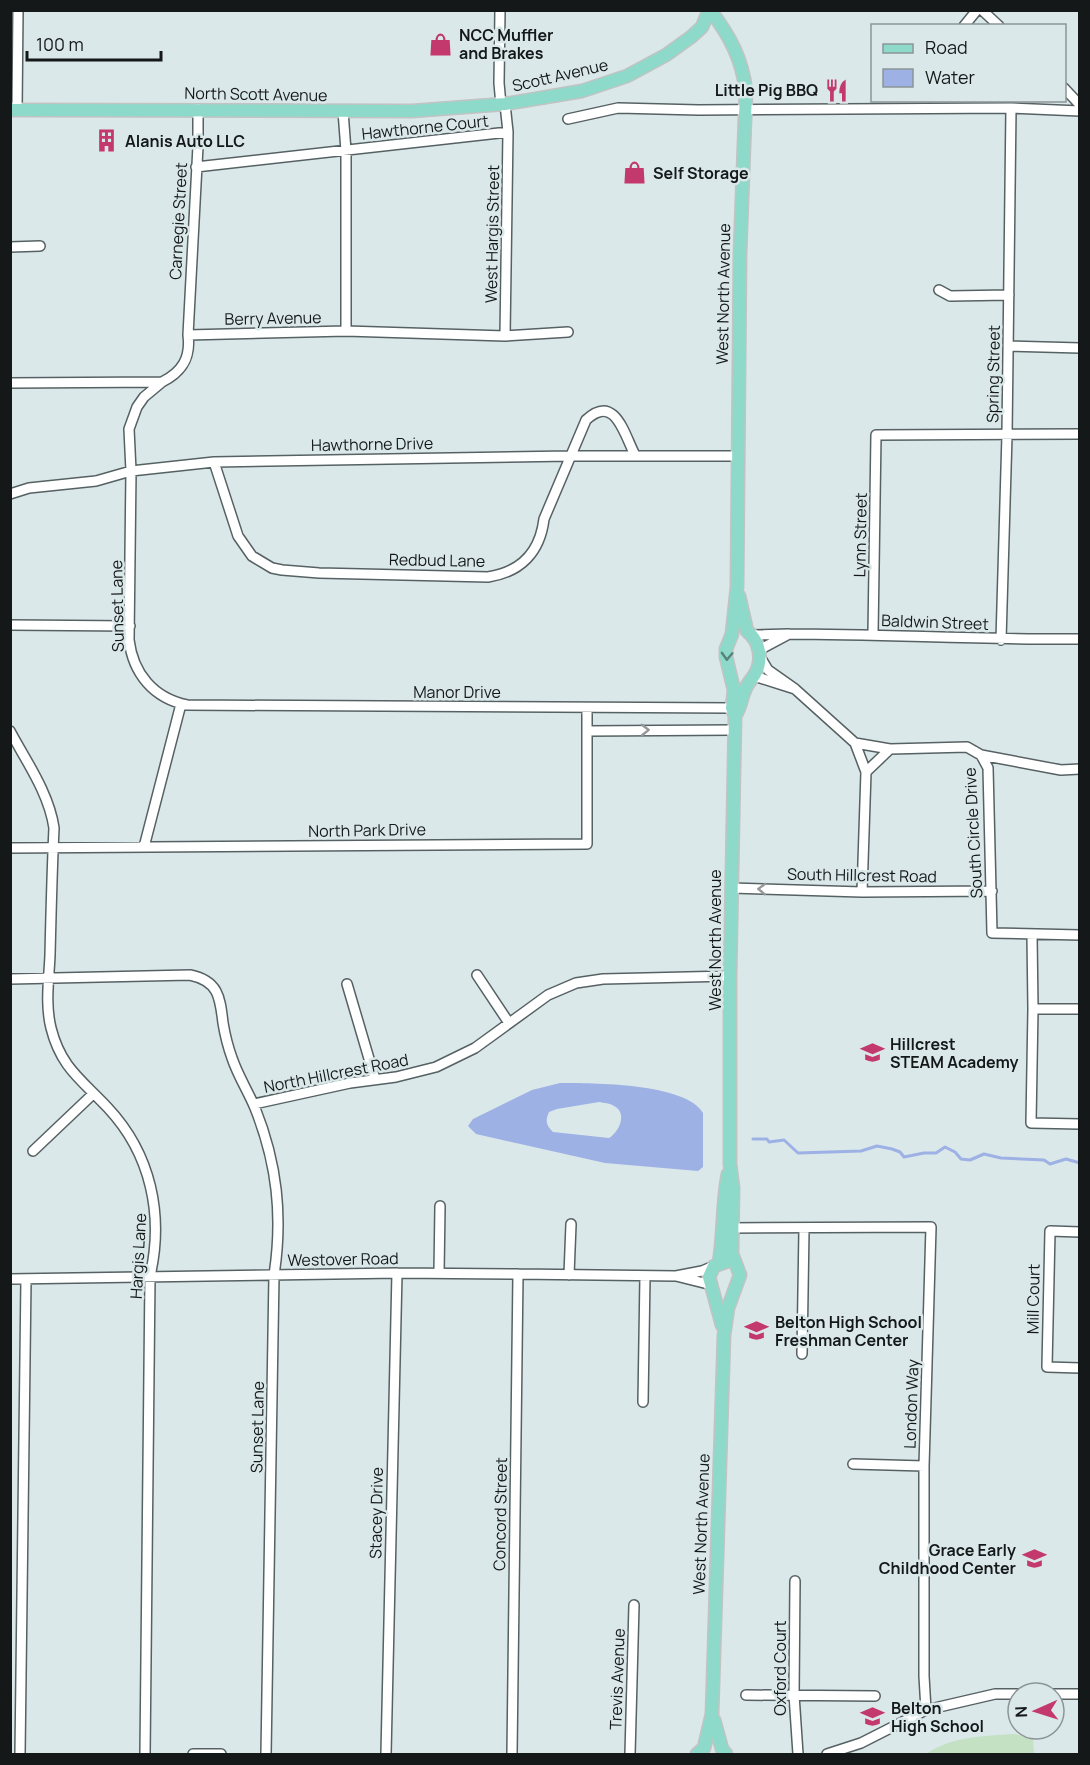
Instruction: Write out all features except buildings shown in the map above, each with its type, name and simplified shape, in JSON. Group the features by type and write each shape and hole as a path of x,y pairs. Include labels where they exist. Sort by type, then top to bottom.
{"main road":[{"name":"Scott Avenue","path":"503,105 582,91 627,76 666,55 691,37 702,27 710,10"},
{"name":"West North Avenue","path":"701,1751 712,1714 724,1335 728,1308 740,1280 732,1254 731,1228 733,1188 730,1164 730,976 734,690 727,666 726,649 732,634 736,587 740,253 747,91 741,62 725,29 710,10"},
{"name":"North Scott Avenue","path":"14,110 343,111 440,110 503,105"},
{"name":"West North Avenue","path":"733,712 740,708 759,653 750,633 736,587"},
{"path":"732,634 737,631 750,633"},
{"path":"732,678 741,682 752,677"},
{"name":"West North Avenue","path":"724,1335 710,1273 717,1264 724,1229 724,1189 730,1164"},
{"path":"717,1264 728,1262 736,1267"},
{"path":"712,1285 720,1292 735,1288"},
{"name":"West North Avenue","path":"712,1714 724,1752"},
{"name":"West North Avenue","path":"701,1751 713,1746 724,1752"}],"street":[{"path":"14,110 18,10"},
{"name":"West Hargis Street","path":"500,10 499,83 508,132 505,336"},
{"path":"966,24 980,10 997,24"},
{"path":"1066,88 1080,105"},
{"path":"891,108 896,102"},
{"path":"568,120 618,108 745,110 1011,108 1080,111"},
{"name":"Spring Street","path":"1001,640 1007,435 1011,108"},
{"name":"Carnegie Street","path":"188,335 198,109"},
{"path":"343,111 346,150 346,332"},
{"name":"Hawthorne Court","path":"196,166 508,132"},
{"path":"10,247 40,246"},
{"path":"939,290 950,296 1009,295"},
{"name":"Berry Avenue","path":"188,335 346,332 505,336 568,332"},
{"path":"10,383 162,382 172,377 184,363 188,354 188,335"},
{"path":"1008,346 1080,348"},
{"name":"Sunset Lane","path":"162,382 144,397 132,418 128,440 131,471 130,652 140,675 154,690 182,704"},
{"name":"Redbud Lane","path":"214,462 238,537 252,556 272,568 319,573 489,577 500,576 519,567 534,550 539,541 543,519 570,456 586,420 594,412 604,410 614,414 635,455"},
{"path":"1007,435 1080,434"},
{"name":"Lynn Street","path":"873,634 876,435 1007,435"},
{"name":"Hawthorne Drive","path":"10,494 30,488 96,481 131,471 214,462 635,455 737,456"},
{"path":"10,625 130,626"},
{"name":"Baldwin Street","path":"750,633 873,634 1001,640 1080,639"},
{"name":"Baldwin Street","path":"759,653 789,634"},
{"path":"759,653 768,670 795,689 855,743 866,772 862,892"},
{"path":"752,677 795,689"},
{"path":"144,848 182,704"},
{"name":"Manor Drive","path":"182,704 587,708 733,712"},
{"name":"North Park Drive","path":"10,848 587,844 587,708"},
{"name":"Hargis Lane","path":"10,730 48,802 54,828 48,1011 56,1044 73,1073 120,1122 134,1144 147,1170 155,1205 156,1242 150,1276 146,1755"},
{"path":"587,731 734,730"},
{"name":"South Circle Drive","path":"855,743 890,749 967,747 981,755 988,768 993,933 1032,935"},
{"path":"866,772 890,749"},
{"path":"981,755 1061,770 1080,769"},
{"name":"South Hillcrest Road","path":"731,888 862,892 992,891"},
{"path":"1080,935 1032,935 1031,1123 1080,1124"},
{"name":"North Hillcrest Road","path":"10,979 190,975 207,981 218,994 230,1052 243,1086 254,1104 418,1072 446,1063 475,1048 548,995 576,984 603,979 730,976"},
{"path":"477,975 509,1023"},
{"path":"347,984 375,1079"},
{"path":"1033,1009 1080,1009"},
{"path":"33,1151 93,1094"},
{"name":"Sunset Lane","path":"254,1104 265,1134 276,1182 279,1226 274,1275 266,1755"},
{"path":"439,1273 440,1206"},
{"path":"569,1275 571,1224"},
{"name":"London Way","path":"731,1228 931,1227 924,1466 926,1710"},
{"path":"801,1354 804,1229"},
{"name":"Mill Court","path":"1080,1232 1050,1231 1047,1368 1080,1368"},
{"name":"Westover Road","path":"10,1279 397,1273 676,1276 702,1271 717,1264"},
{"name":"Stacey Drive","path":"386,1755 397,1273"},
{"name":"Concord Street","path":"512,1755 518,1274"},
{"path":"644,1402 645,1276"},
{"name":"Westover Road","path":"676,1276 712,1285"},
{"path":"20,1755 26,1279"},
{"path":"853,1464 924,1466"},
{"name":"Oxford Court","path":"795,1581 794,1695 798,1755"},
{"name":"Trevis Avenue","path":"630,1755 634,1605"},
{"path":"746,1695 875,1696"},
{"path":"827,1755 861,1743 926,1710 1006,1695"},
{"path":"195,1754 221,1755"}],"green space":[{"path":"1006,1735 1006,1741 1033,1741 1034,1754 926,1754 958,1740"}],"water":[{"path":"560,1083 593,1083 659,1090 678,1096 693,1103 703,1113 703,1167 698,1171 605,1163 476,1134 468,1126 473,1119 532,1090","holes":["599,1102 612,1105 621,1113 619,1127 609,1138 553,1132 548,1125 549,1112"]}],"waterway":[{"path":"753,1139 767,1139 769,1142 784,1140 798,1153 861,1151 877,1146 900,1152 904,1157 936,1153 945,1147 955,1152 961,1159 970,1160 984,1154 1001,1158 1044,1160 1050,1164 1066,1159 1080,1163"}],"place":[{"name":"NCC Muffler and Brakes","path":"441,44"},
{"name":"Little Pig BBQ","path":"836,90"},
{"name":"Alanis Auto LLC","path":"107,141"},
{"name":"Self Storage","path":"635,173"},
{"name":"Hillcrest STEAM Academy","path":"872,1053"},
{"name":"Belton High School Freshman Center","path":"757,1331"},
{"name":"Grace Early Childhood Center","path":"1034,1559"},
{"name":"Belton High School","path":"873,1717"}]}
